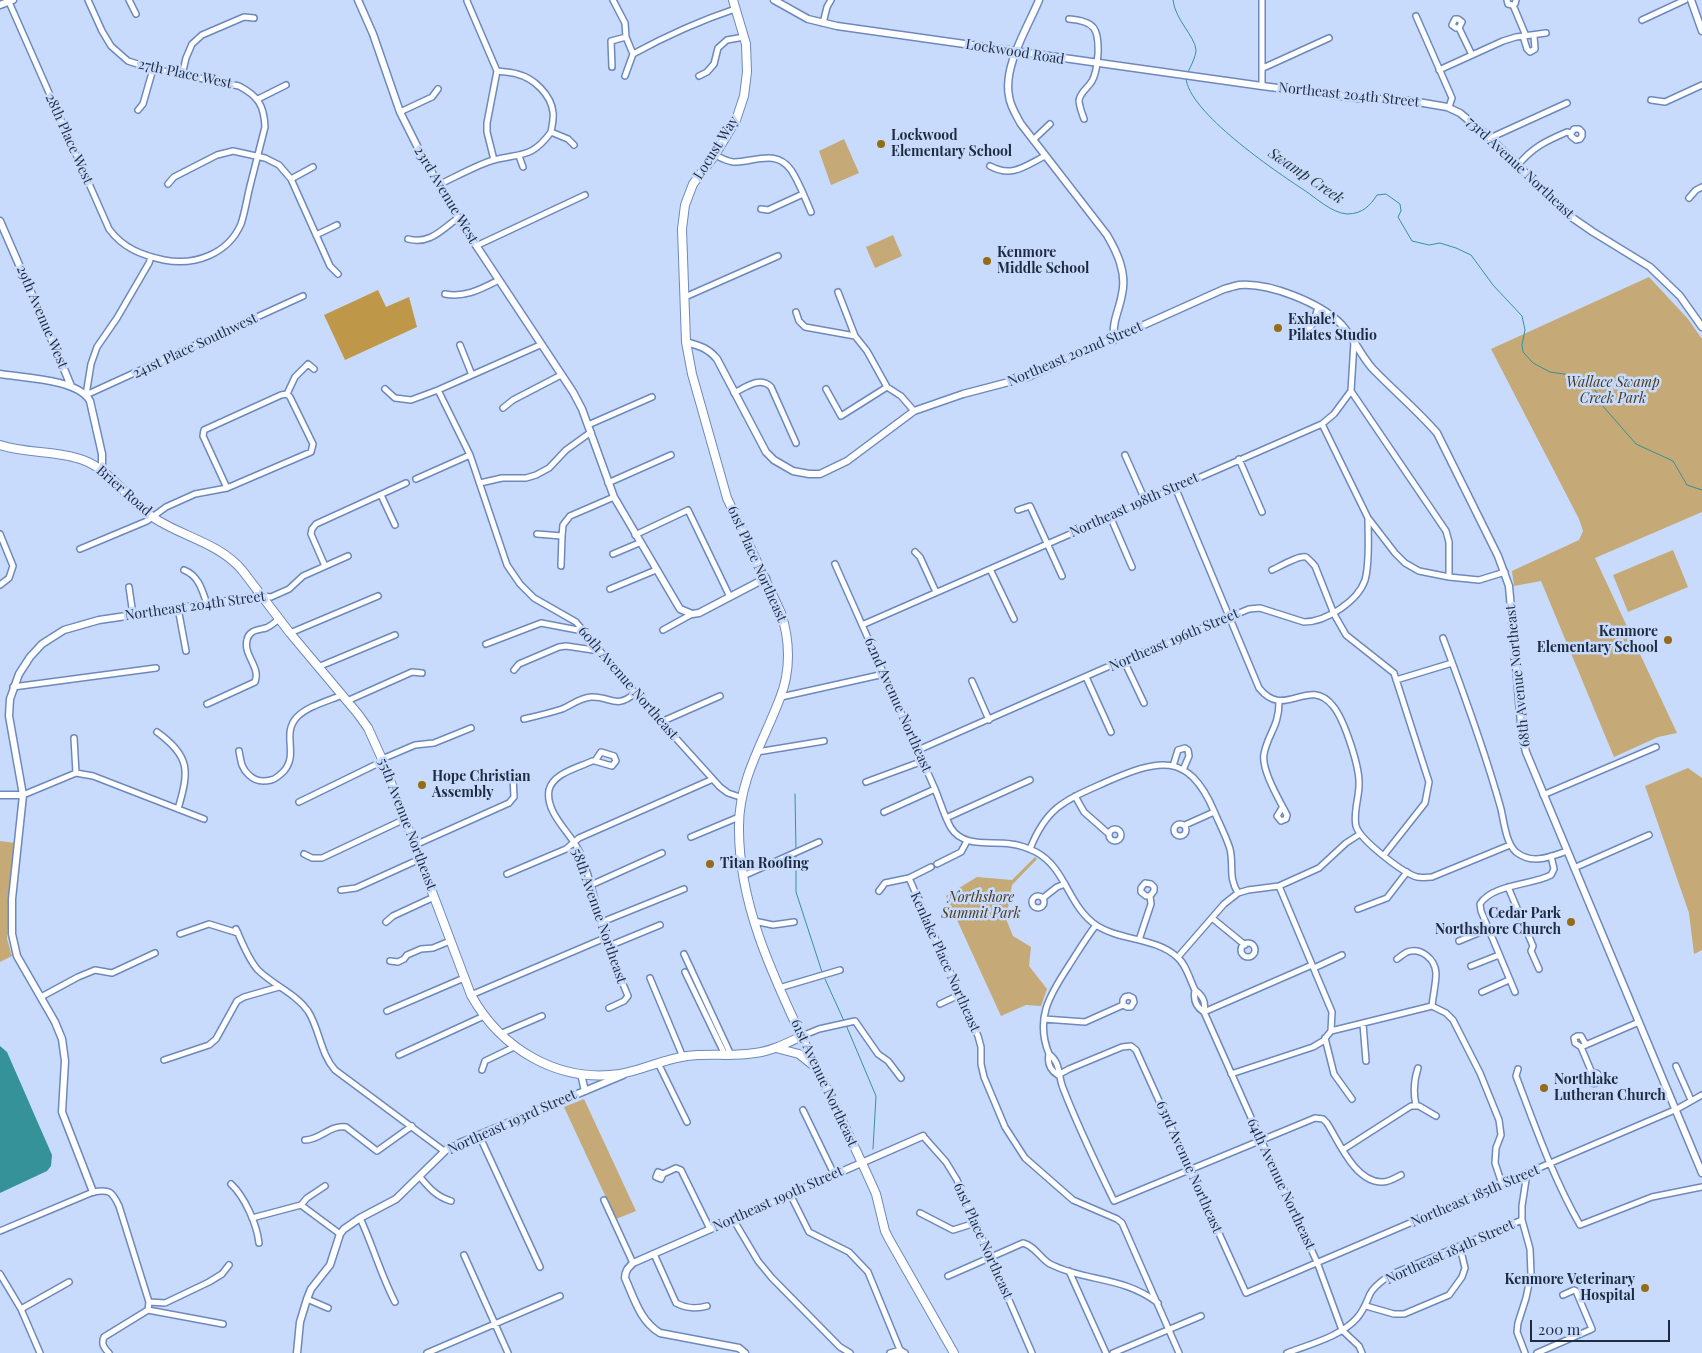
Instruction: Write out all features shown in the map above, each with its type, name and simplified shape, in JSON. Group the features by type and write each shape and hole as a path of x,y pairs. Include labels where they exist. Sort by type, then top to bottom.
{"main road":[{"name":"Locust Way","path":"686,327 682,229 685,205 693,184 715,155 736,120 744,96 747,72 746,44 733,0"},
{"name":"61st Place Northeast","path":"686,327 686,342 692,374 722,485 766,578 781,613 787,636 788,666 781,697 756,752 740,798"},
{"name":"Brier Road","path":"0,445 21,451 60,453 83,460 102,469 152,517 187,535"},
{"name":"55th Avenue Northeast","path":"187,535 219,550 242,570 290,633 368,728 383,760 464,978 471,995 484,1016 514,1047 547,1065 581,1074 608,1075 630,1072"},
{"name":"61st Avenue Northeast","path":"740,798 740,864 754,921 779,988 876,1194 889,1239 954,1353"},
{"name":"Northeast 193rd Street","path":"630,1072 683,1057 756,1053 776,1048 802,1036"},
{"path":"776,1048 799,1054 817,1068"}],"street":[{"name":"27th Place West","path":"88,0 102,32 111,46 128,61 153,69 239,86 249,91 258,99"},
{"path":"129,0 136,14"},
{"name":"23rd Avenue West","path":"358,0 373,34 400,112 438,185 561,375"},
{"path":"612,0 625,23 626,37 633,54"},
{"name":"Lockwood Road","path":"774,0 795,13 823,23 1097,64 1262,86"},
{"path":"823,23 831,0"},
{"path":"1039,0 1011,65 1008,95 1016,115 1051,164 1107,235 1120,262 1123,276 1123,293 1114,321 1114,340"},
{"path":"1262,0 1262,86"},
{"path":"1507,0 1508,4 1515,2 1527,49 1530,52 1535,49 1534,36"},
{"path":"1642,20 1685,0"},
{"path":"1691,0 1702,31"},
{"path":"0,5 11,1"},
{"name":"28th Place West","path":"11,1 109,229 116,239 131,250 151,257"},
{"path":"467,1 497,71 486,123 494,160"},
{"path":"625,76 633,54 703,20 736,9"},
{"path":"1416,16 1452,98 1448,108"},
{"path":"182,75 192,44 202,35 244,17 254,18"},
{"path":"1069,19 1082,20 1089,24 1099,37 1097,64 1092,81 1082,93 1079,102 1084,119"},
{"path":"1459,28 1472,55"},
{"path":"1440,70 1503,41 1546,33"},
{"path":"612,67 610,41 626,37"},
{"path":"699,76 707,72 714,64 718,48 727,40 744,37"},
{"path":"1262,68 1329,38"},
{"path":"138,110 143,104 153,69"},
{"path":"438,185 494,160 519,156 535,149 543,143 551,132 553,114 551,103 539,87 530,79 518,74 497,71"},
{"path":"86,395 91,364 97,348 122,312 151,257 189,262 216,252 230,242 240,224 265,127 264,113 258,99 286,85"},
{"path":"1651,100 1665,102 1702,85"},
{"name":"Northeast 204th Street","path":"1262,86 1356,98 1435,104"},
{"path":"400,112 432,97 438,89"},
{"path":"1490,138 1567,103"},
{"name":"73rd Avenue Northeast","path":"1435,104 1460,113 1490,138 1567,214 1650,267 1680,296 1702,327"},
{"path":"1033,140 1050,124"},
{"path":"551,132 568,139 574,144"},
{"path":"1518,165 1534,148 1542,143 1571,132"},
{"path":"168,184 174,177 217,155 233,151 257,156 279,165 291,179 330,266 338,274"},
{"path":"715,155 724,160 734,162 764,157 778,160 790,168 811,212"},
{"path":"519,156 523,167"},
{"path":"990,166 1005,172 1012,172 1046,156"},
{"path":"291,179 313,167"},
{"path":"1689,198 1696,190 1702,187"},
{"path":"761,209 768,210 803,194"},
{"path":"476,246 585,195"},
{"path":"408,239 423,241 434,236 458,218"},
{"name":"29th Avenue West","path":"0,221 71,386"},
{"path":"316,235 337,225"},
{"path":"685,298 778,256"},
{"path":"445,294 460,296 470,294 499,280"},
{"name":"Northeast 202nd Street","path":"734,393 766,452 774,460 793,471 820,474 832,470 847,461 914,411 963,394 1028,377 1224,289 1238,286 1263,287 1318,307 1331,315 1354,342"},
{"path":"838,292 855,336 867,351 887,387 901,396 914,411"},
{"name":"241st Place Southwest","path":"86,395 303,296"},
{"path":"1297,334 1308,331 1312,327 1318,307"},
{"path":"796,312 799,321 805,327 855,336"},
{"path":"686,342 702,346 710,352 716,359 734,393 759,382 767,383 771,387 796,443"},
{"path":"1354,342 1351,391 1446,531 1449,542 1449,577"},
{"name":"68th Avenue Northeast","path":"1354,342 1373,368 1437,433 1505,572 1509,586 1522,735 1526,752 1677,1109 1702,1173"},
{"path":"460,345 472,375"},
{"path":"385,389 395,398 411,400 540,345"},
{"path":"287,394 295,377 308,364 314,370"},
{"path":"0,374 71,386 86,395 90,401 102,454 102,469"},
{"path":"503,408 513,400 561,375 577,400 588,425 614,497 639,543 680,609 685,613 699,613 766,578"},
{"path":"826,389 841,416 887,387"},
{"name":"60th Avenue Northeast","path":"438,390 470,456 507,565 520,584 534,598 576,622 634,693 713,778 728,792 740,798"},
{"name":"Northeast 198th Street","path":"862,624 1239,458 1322,424 1334,414 1351,391"},
{"path":"227,488 203,436 204,430 287,394"},
{"path":"80,549 142,523 166,507 195,494 227,488 311,452 313,444 287,394"},
{"path":"588,425 652,397"},
{"path":"1322,424 1368,518 1405,563 1420,571 1449,577 1479,580 1505,572"},
{"path":"480,483 502,478 526,478 536,475 549,468 566,450 591,432"},
{"path":"608,483 671,455"},
{"path":"1125,455 1145,500"},
{"path":"416,478 470,456"},
{"path":"1239,458 1262,512"},
{"path":"325,566 311,534 316,524 406,483"},
{"path":"1175,487 1259,688 1268,697 1279,702 1309,694 1318,695 1328,700 1337,711 1352,749 1358,774 1359,786 1356,820 1360,834 1367,842 1407,872 1420,878 1432,876 1510,845"},
{"path":"381,495 394,525"},
{"path":"561,566 563,525 570,516 614,497"},
{"path":"1018,510 1030,506 1062,576"},
{"path":"635,535 688,510 730,597"},
{"path":"1110,516 1132,567"},
{"name":"Northeast 196th Street","path":"918,750 1248,609 1260,608 1304,622 1312,622 1334,614 1345,606 1364,582 1368,518"},
{"path":"0,534 12,561 12,571 8,578 0,585"},
{"path":"537,534 562,536"},
{"path":"613,554 639,543"},
{"path":"915,552 920,557 936,592"},
{"name":"Northeast 204th Street","path":"93,1192 62,1112 65,1061 62,1039 57,1026 17,956 14,945 11,924 23,795 9,716 13,687 30,657 42,644 64,630 87,622 262,596 271,597 289,589 303,576 348,556"},
{"path":"1272,570 1299,557 1306,557 1315,566 1334,614 1346,635 1394,673 1429,782 1425,803 1384,855"},
{"name":"62nd Avenue Northeast","path":"835,564 918,750 946,818 954,832 967,841"},
{"path":"990,569 1014,619"},
{"path":"184,570 191,573 197,579 207,604"},
{"path":"610,589 656,570"},
{"path":"129,587 133,615"},
{"path":"290,633 378,596"},
{"path":"178,608 186,651"},
{"path":"663,630 692,614"},
{"path":"207,704 255,682 257,677 256,668 246,642 251,634 266,628 279,619"},
{"path":"486,644 541,622 584,632"},
{"path":"318,667 395,634"},
{"path":"1443,638 1496,794 1510,845 1526,859 1540,859 1567,851"},
{"path":"514,670 519,664 559,646 600,651"},
{"path":"1124,661 1144,703"},
{"path":"1396,680 1452,663"},
{"path":"13,687 156,668"},
{"path":"239,751 242,767 253,778 262,781 276,778 290,763 289,732 292,724 304,712 412,672 422,673"},
{"path":"781,697 884,674"},
{"path":"1086,677 1111,732"},
{"path":"972,681 989,720"},
{"path":"524,719 561,709 580,699 596,697 618,702 627,699 634,693"},
{"path":"661,722 720,696"},
{"path":"1279,702 1277,722 1263,759 1282,808"},
{"path":"299,802 415,745 434,743 471,728"},
{"path":"157,732 171,743 179,752 183,761 186,782 178,809"},
{"path":"74,738 76,773"},
{"path":"756,752 824,741"},
{"path":"1543,795 1656,746"},
{"path":"1173,766 1178,750 1185,748 1189,754 1183,770"},
{"name":"58th Avenue Northeast","path":"595,761 559,776 550,788 549,797 552,809 578,850 591,885 606,938 628,996 624,1002 609,1008"},
{"path":"866,782 922,761"},
{"path":"1030,850 1037,831 1046,818 1062,803 1139,768 1156,764 1173,766 1183,770 1201,785 1230,849 1232,880 1238,893"},
{"path":"0,795 23,795 76,773 94,776 204,819"},
{"path":"415,845 509,803 514,797 512,776"},
{"path":"507,874 566,849 579,838 713,778"},
{"path":"946,818 1030,780"},
{"path":"884,812 935,789"},
{"path":"1075,796 1084,812 1109,834"},
{"path":"1185,826 1214,812"},
{"path":"691,837 739,817"},
{"path":"304,854 312,858 322,858 405,819"},
{"path":"937,864 961,852 967,841 1010,844 1030,850 1050,862 1057,870 1080,910 1096,925 1167,950 1178,957 1224,904 1238,893 1279,886 1319,868 1346,842 1360,834"},
{"path":"1574,868 1649,835"},
{"path":"743,876 818,842"},
{"path":"591,885 662,853"},
{"path":"1515,992 1481,912 1480,904 1488,896 1552,875 1554,869 1550,856"},
{"path":"341,890 356,888 420,859"},
{"path":"879,891 885,883 909,878 931,867"},
{"path":"1358,909 1387,898 1407,872"},
{"name":"Kenlake Place Northeast","path":"909,878 978,1036 984,1076 1005,1128 1025,1158 1073,1200 1117,1218 1122,1223 1158,1303"},
{"path":"1043,898 1057,887 1065,884"},
{"path":"1279,886 1332,1012 1331,1031"},
{"path":"1508,888 1532,946 1531,951 1539,969"},
{"path":"602,922 684,889"},
{"path":"1139,940 1151,904 1150,896"},
{"path":"386,922 393,916 434,897"},
{"path":"1212,918 1245,945"},
{"path":"754,921 773,925 794,922"},
{"path":"180,934 209,924 237,931 257,969 300,1002 307,1010 314,1022 327,1060 335,1070 444,1151"},
{"path":"609,946 660,925"},
{"path":"1096,925 1052,992 1047,1004 1043,1034 1049,1054 1055,1059 1059,1068 1058,1075 1087,1144 1114,1201 1310,1119 1323,1119 1327,1123 1354,1166 1366,1176 1382,1182 1401,1175"},
{"path":"1459,941 1488,929"},
{"path":"471,995 606,938"},
{"path":"390,961 398,962 407,955 421,949 433,948 450,941"},
{"path":"1396,959 1414,951 1428,957 1434,964 1436,973 1432,1006"},
{"path":"41,997 95,970 112,973 155,953"},
{"path":"684,954 728,1055"},
{"path":"1204,1012 1342,955"},
{"path":"1471,966 1499,955"},
{"name":"64th Avenue Northeast","path":"1178,957 1195,990 1201,994 1206,1005 1204,1012 1317,1262 1342,1330 1359,1346 1362,1353"},
{"path":"779,988 840,970"},
{"path":"685,972 728,1055"},
{"path":"387,1011 464,978"},
{"path":"650,978 683,1057"},
{"path":"1482,992 1510,980"},
{"path":"164,1060 209,1045 216,1039 237,1001 244,997 279,987"},
{"path":"940,1004 959,995"},
{"path":"1044,1019 1085,1022 1123,1005"},
{"path":"1232,1074 1313,1046 1325,1038 1331,1031 1432,1006 1446,1013 1453,1020 1480,1074 1499,1120 1501,1135 1496,1148 1495,1163 1502,1184"},
{"path":"399,1055 484,1016"},
{"path":"500,1034 542,1016"},
{"path":"802,1036 819,1028 856,1021 878,1054 888,1061 901,1078"},
{"path":"1592,1073 1583,1046 1639,1022"},
{"path":"1363,1024 1366,1061"},
{"path":"1325,1038 1334,1074 1352,1099"},
{"name":"63rd Avenue Northeast","path":"1058,1075 1128,1046 1138,1053 1246,1293"},
{"path":"482,1070 485,1061 514,1047"},
{"path":"658,1063 687,1122"},
{"path":"1676,1066 1691,1100"},
{"path":"1418,1068 1415,1078 1414,1097 1416,1105 1436,1116"},
{"path":"1518,1069 1516,1076 1551,1164 1580,1225 1652,1197 1702,1187"},
{"name":"Northeast 193rd Street","path":"340,1234 348,1225 396,1199 444,1151 630,1072"},
{"path":"581,1074 585,1091"},
{"name":"Northeast 185th Street","path":"1246,1293 1551,1164 1677,1109 1702,1095"},
{"path":"1344,1149 1408,1108 1416,1105"},
{"path":"803,1110 834,1174"},
{"path":"305,1140 313,1140 340,1126 346,1126 377,1151 412,1126"},
{"path":"479,1135 540,1267"},
{"name":"Northeast 190th Street","path":"633,1263 923,1136"},
{"name":"61st Place Northeast","path":"923,1136 942,1156 951,1170 1032,1353"},
{"path":"663,1174 676,1168 681,1170 710,1229"},
{"path":"1525,1353 1518,1332 1518,1323 1531,1274 1530,1249 1522,1220 1527,1173"},
{"path":"420,1177 431,1190 444,1199 451,1201"},
{"path":"231,1184 237,1189 252,1218 258,1234 259,1244"},
{"path":"252,1218 301,1205 307,1198 324,1186"},
{"path":"0,1231 93,1192 104,1190 113,1194 119,1206 149,1302 148,1310"},
{"path":"790,1194 808,1232 849,1252 868,1272 903,1352 890,1353"},
{"path":"604,1200 633,1263 625,1272 625,1278 641,1314 653,1328 660,1333 739,1348 745,1353"},
{"path":"297,1353 300,1322 307,1300 311,1289 330,1265 340,1234 301,1205"},
{"path":"920,1213 953,1230 975,1223"},
{"path":"360,1218 395,1302"},
{"path":"734,1219 758,1261 772,1278 840,1347 850,1353"},
{"name":"Northeast 184th Street","path":"1287,1353 1342,1330 1356,1319 1366,1306 1370,1293 1378,1283 1390,1275 1522,1220"},
{"path":"948,1276 1023,1243 1032,1247 1048,1263 1069,1271 1136,1289 1158,1303 1179,1353"},
{"path":"1366,1306 1394,1314 1404,1314 1449,1295 1462,1277 1465,1268 1460,1247"},
{"path":"654,1254 676,1303 699,1308 707,1306"},
{"path":"464,1255 508,1353"},
{"path":"149,1302 165,1302 209,1282 222,1274 229,1265"},
{"path":"1069,1271 1106,1353"},
{"path":"0,1274 21,1309 40,1353"},
{"path":"21,1309 69,1282"},
{"path":"1537,1353 1592,1329 1576,1292 1574,1290 1563,1295"},
{"path":"427,1353 440,1350 494,1324 560,1296"},
{"path":"307,1300 328,1308"},
{"path":"109,1353 104,1348 102,1342 104,1337 148,1310 223,1324"},
{"path":"1113,1353 1200,1316"}],"green space":[{"path":"844,139 859,173 831,185 819,151"},
{"path":"893,235 902,256 875,268 866,247"},
{"name":"Wallace Swamp Creek Park","path":"1649,277 1688,319 1702,339 1702,512 1595,558 1677,733 1658,737 1614,757 1541,581 1514,586 1512,571 1579,540 1583,531 1579,519 1491,349"},
{"path":"1673,550 1688,587 1628,612 1613,575"},
{"path":"1688,768 1702,778 1702,950 1694,954 1689,913 1645,786"},
{"path":"0,841 15,843 7,939 12,956 0,962"},
{"name":"Northshore Summit Park","path":"1035,857 1037,859 1012,885 1006,919 1013,936 1031,947 1029,966 1047,989 1041,1006 1026,1005 1001,1016 946,896 977,877 1012,880"},
{"path":"584,1099 636,1211 616,1219 564,1107"}],"shaded area":[{"path":"378,290 386,307 409,297 417,327 345,360 324,315"},
{"path":"0,1046 7,1052 52,1155 51,1166 47,1171 0,1193"}],"waterway":[{"name":"Swamp Creek","path":"1173,0 1177,14 1195,45 1194,58 1188,72"},
{"name":"Swamp Creek","path":"1186,78 1190,92 1201,107 1235,140 1324,205 1341,213 1352,214 1365,209 1377,195 1386,194 1400,204 1401,211 1398,217 1412,241 1429,245 1440,243 1471,255 1493,285 1522,316 1525,330 1522,345 1523,352 1533,363 1550,372 1585,377 1592,383 1602,405 1636,444 1673,461 1687,485 1702,490"},
{"path":"795,794 796,850"},
{"path":"796,854 796,892 822,972"},
{"path":"825,979 844,1021"},
{"path":"846,1025 876,1096 873,1149"}],"place":[{"name":"Lockwood Elementary School","path":"881,144"},
{"name":"Kenmore Middle School","path":"987,261"},
{"name":"Exhale! Pilates Studio","path":"1278,328"},
{"name":"Kenmore Elementary School","path":"1668,640"},
{"name":"Hope Christian Assembly","path":"422,785"},
{"name":"Titan Roofing","path":"710,864"},
{"name":"Cedar Park Northshore Church","path":"1571,922"},
{"name":"Northlake Lutheran Church","path":"1544,1088"},
{"name":"Kenmore Veterinary Hospital","path":"1645,1288"}]}
